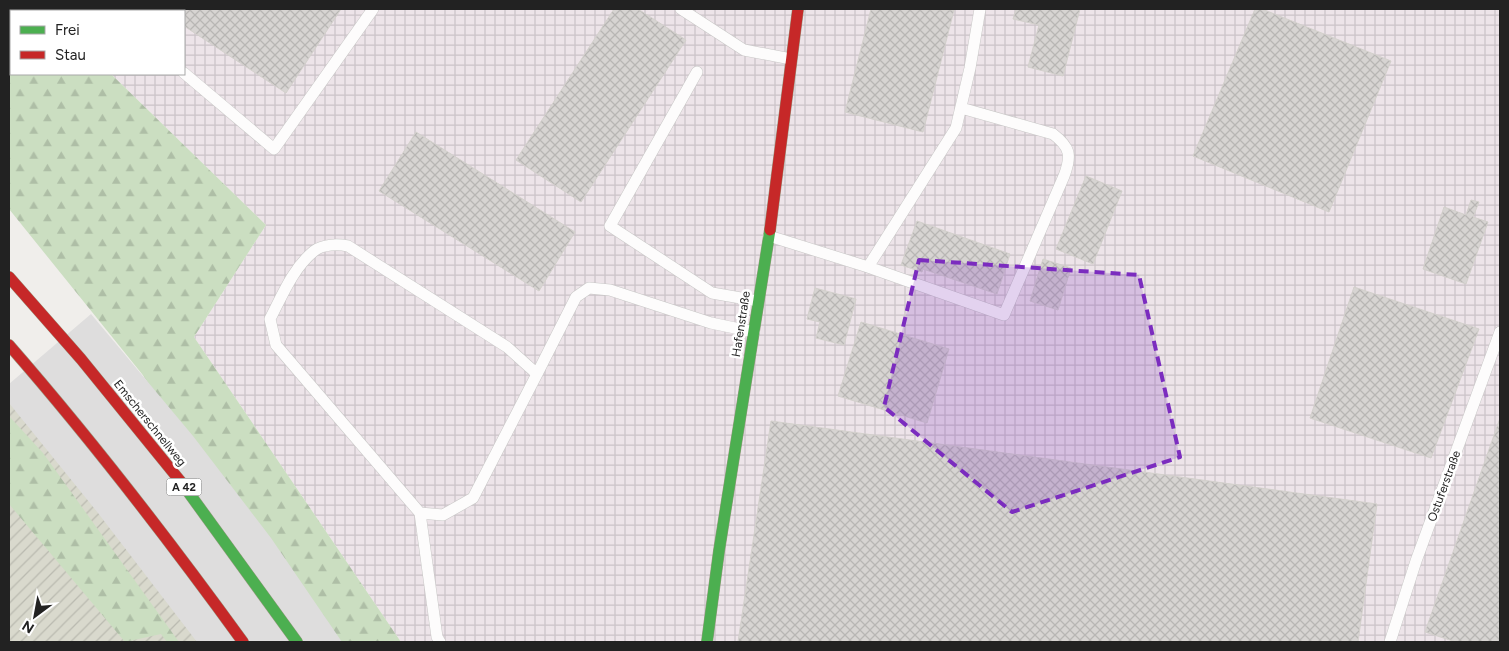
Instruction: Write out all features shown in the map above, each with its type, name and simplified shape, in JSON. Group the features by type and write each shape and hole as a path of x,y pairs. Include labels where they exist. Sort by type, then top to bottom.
{"main road":[{"name":"Hafenstraße","path":"707,642 719,551 769,236 798,9"},
{"name":"Emscherschnellweg","path":"9,277 62,338 194,499 297,642"},
{"path":"9,345 160,529 243,642"}],"lane":[{"path":"185,74 274,149 373,9"},
{"path":"680,9 744,50 791,59"},
{"path":"868,267 956,128 970,68 980,9"},
{"path":"697,72 610,226 712,293 758,302"},
{"path":"769,236 868,267 1004,315 1064,176 1069,163 1069,153 1064,142 1053,134 961,108"},
{"path":"440,642 437,636 420,513 276,345 270,319 297,269 315,249 336,244 348,246 507,347 537,374"},
{"path":"420,513 443,515 473,498 576,297 589,288 610,290 711,323 754,332"},
{"name":"Ostuferstraße","path":"1390,642 1416,561 1500,332"}],"highlighted area":[{"path":"919,260 1139,275 1180,457 1012,512 884,407"}],"shaded area":[{"path":"44,9 1500,9 1500,642 401,642 194,337 266,225 112,75 185,75 185,10"},
{"path":"9,387 212,642 9,642"}],"green space":[{"path":"9,9 44,9 46,10 10,10 10,75 112,75 266,225 194,337 401,642 326,642 142,374 9,209"},
{"path":"9,416 43,453 179,642 167,642 161,634 125,642 9,504"}],"pier":[{"path":"91,314 193,436 271,538 342,642 197,642 98,513 9,403 9,384"}],"building":[{"path":"157,9 341,9 286,93 185,27 185,10"},
{"path":"614,9 638,9 686,40 581,202 516,160"},
{"path":"871,9 954,10 923,132 845,112"},
{"path":"1016,9 1080,9 1063,76 1028,67 1039,25 1013,19"},
{"path":"1255,9 1262,9 1391,61 1329,212 1193,156"},
{"path":"416,132 575,232 539,291 379,191"},
{"path":"1086,176 1122,191 1093,264 1056,249"},
{"path":"1471,200 1479,202 1473,217 1488,222 1466,284 1423,269 1444,207 1466,215"},
{"path":"917,221 1010,254 997,294 923,269 922,272 901,265"},
{"path":"1043,259 1071,268 1058,310 1030,301"},
{"path":"1354,287 1479,329 1431,458 1310,418"},
{"path":"815,288 856,299 844,345 816,338 820,322 807,319"},
{"path":"861,322 949,349 927,423 838,396"},
{"path":"1500,418 1500,642 1456,642 1425,632"},
{"path":"771,421 1377,504 1358,642 738,642"}],"traffic: fast":[{"path":"707,642 719,551 770,230"},
{"path":"181,482 297,642"}],"traffic: jam":[{"path":"770,230 798,9"},
{"path":"9,277 81,359 181,482"},
{"path":"9,345 129,491 243,642"}]}
